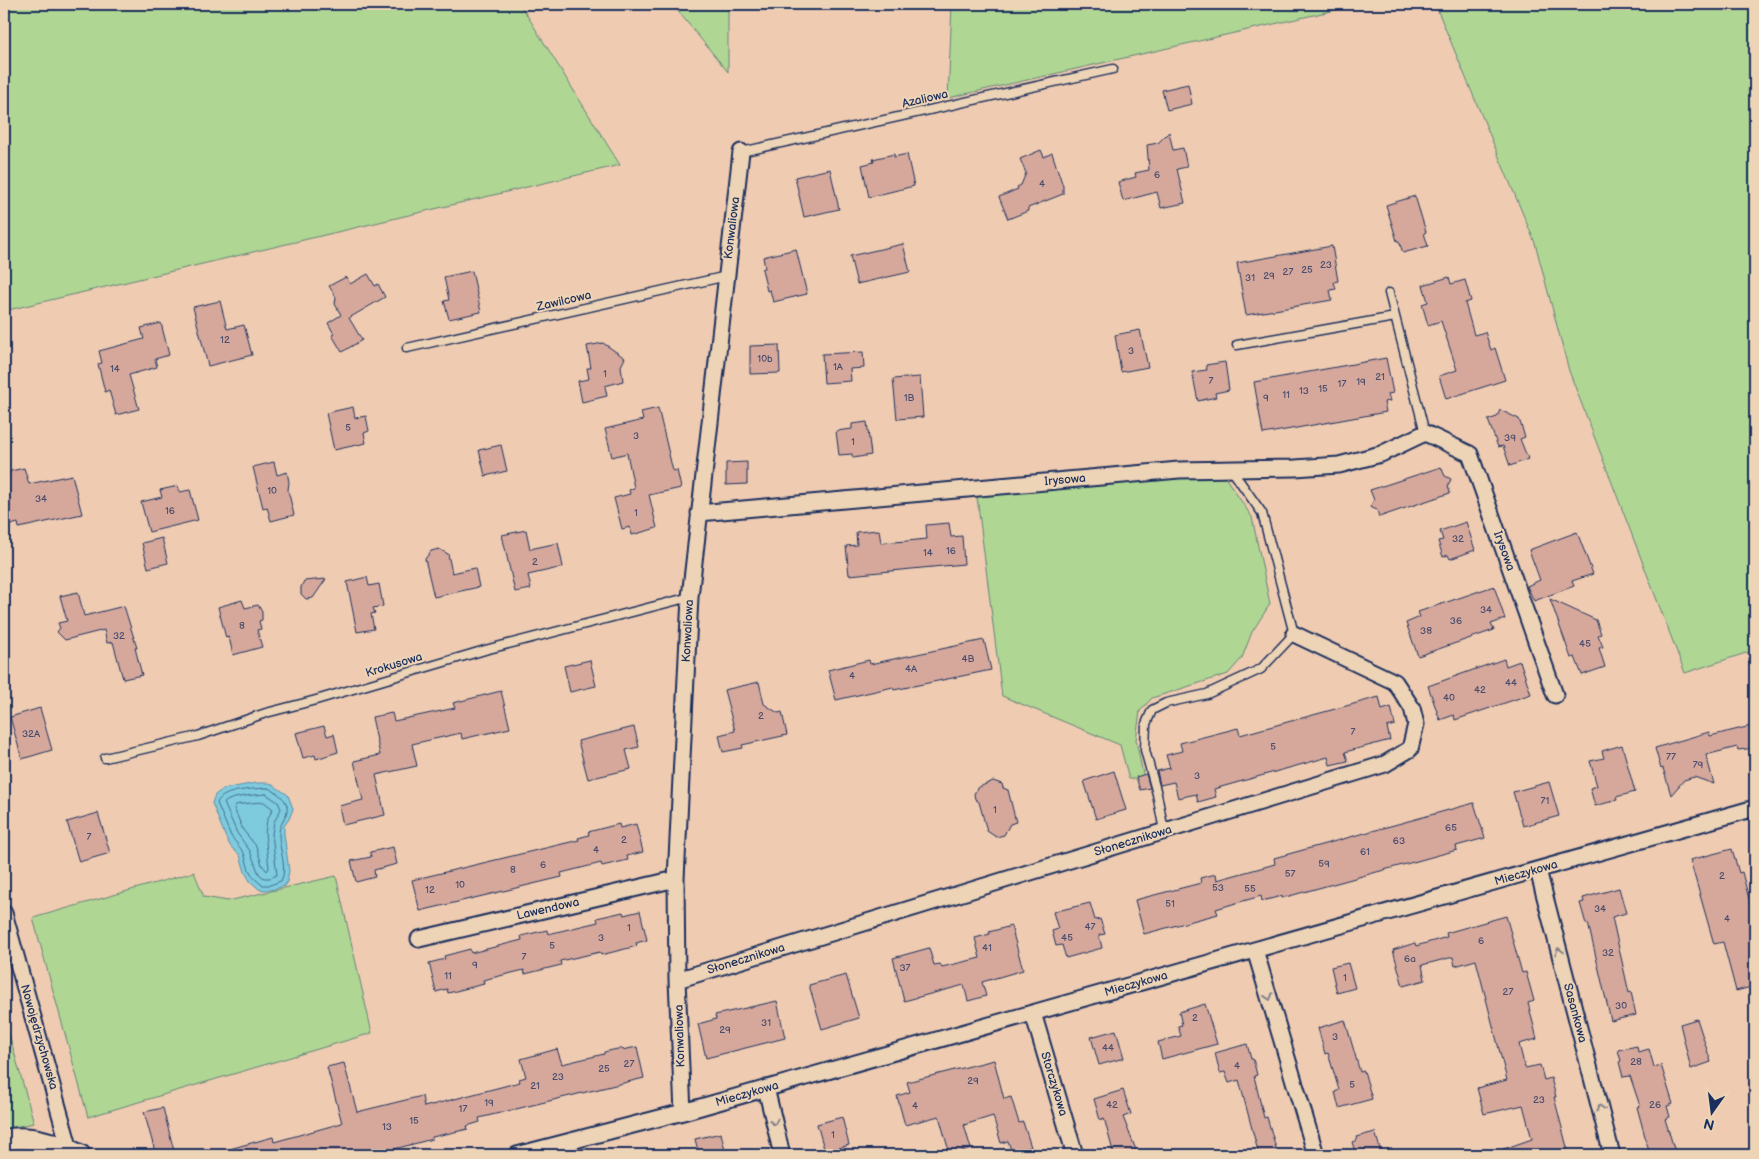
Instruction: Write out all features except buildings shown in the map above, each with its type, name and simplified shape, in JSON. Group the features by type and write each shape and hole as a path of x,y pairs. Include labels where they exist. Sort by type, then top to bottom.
{"street":[{"name":"Konwaliowa","path":"683,1112 677,980 676,879 690,597 741,152"},
{"name":"Irysowa","path":"699,514 1179,470 1295,468 1339,465 1381,454 1425,433 1470,454 1555,695"},
{"name":"Słonecznikowa","path":"677,980 1385,764 1410,749 1416,724 1412,708 1395,682 1294,634"},
{"name":"Mieczykowa","path":"517,1155 550,1151 1755,808"},
{"name":"Sasankowa","path":"1538,870 1612,1155"},
{"name":"Lawendowa","path":"420,939 676,879"},
{"name":"Nowojędrzychowska","path":"4,913 75,1153"},
{"path":"1255,950 1316,1155"},
{"name":"Storczykowa","path":"1033,1013 1076,1155"},
{"path":"766,1088 782,1155"},
{"path":"4,1140 16,1137 42,1140 75,1153"}],"lane":[{"name":"Azaliowa","path":"741,152 1113,69"},
{"name":"Zawilcowa","path":"407,348 726,276"},
{"path":"1389,293 1425,433"},
{"path":"1237,345 1395,318"},
{"path":"1164,831 1157,794 1145,750 1146,724 1152,710 1166,704 1207,694 1261,669 1294,634 1262,513 1231,469"},
{"name":"Krokusowa","path":"105,758 198,736 266,713 485,650 690,597"}],"green space":[{"path":"4,4 520,4 620,165 4,311"},
{"path":"672,4 728,4 728,72"},
{"path":"952,4 1362,4 948,98"},
{"path":"1435,4 1755,4 1755,650 1685,673 1569,371 1535,243"},
{"path":"1225,477 1252,517 1270,604 1252,632 1242,658 1228,674 1152,698 1140,711 1136,740 1144,779 1129,779 1120,745 1002,696 977,497 1161,479"},
{"path":"194,872 204,897 228,901 336,876 372,1033 88,1117 33,918"},
{"path":"4,1016 34,1123 4,1129"}],"water":[{"path":"256,783 270,783 288,795 293,809 284,826 289,871 287,882 284,886 271,890 260,890 250,881 240,855 231,847 226,838 212,803 215,795 223,789"}]}
